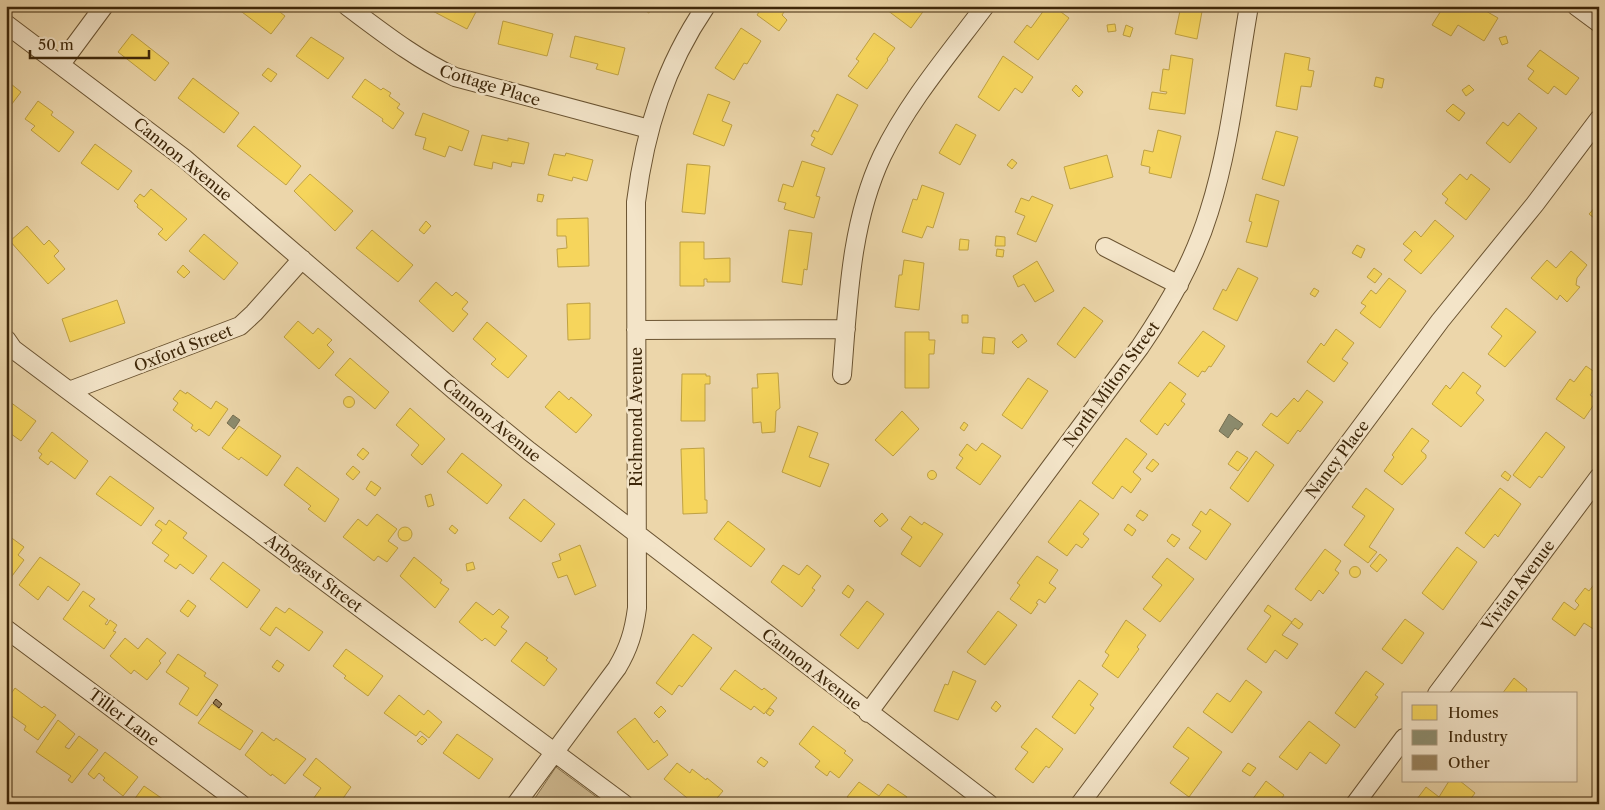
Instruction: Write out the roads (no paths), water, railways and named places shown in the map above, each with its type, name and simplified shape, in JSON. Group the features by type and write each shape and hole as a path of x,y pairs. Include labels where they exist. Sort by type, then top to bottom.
{"street":[{"path":"61,64 104,6"},
{"name":"Cottage Place","path":"347,6 408,52 430,66 455,77 649,129"},
{"name":"Richmond Avenue","path":"516,804 627,652 634,632 637,608 636,202 649,129 672,63 706,6"},
{"path":"842,375 859,226 869,191 882,157 899,125 919,95 985,6"},
{"name":"North Milton Street","path":"868,713 1140,347 1178,285 1198,243 1220,174 1249,6"},
{"path":"1576,6 1599,23"},
{"name":"Cannon Avenue","path":"6,24 185,159 454,390 636,534 989,804"},
{"name":"Nancy Place","path":"1080,804 1440,321 1536,204 1599,119"},
{"path":"1105,246 1178,285"},
{"name":"Oxford Street","path":"69,391 240,326 302,259"},
{"path":"636,330 846,329"},
{"name":"Arbogast Street","path":"6,339 13,348 69,391 624,804"},
{"name":"Vivian Avenue","path":"1438,692 1599,477"},
{"name":"Tiller Lane","path":"6,630 241,804"},
{"path":"1355,804 1402,741"}]}
